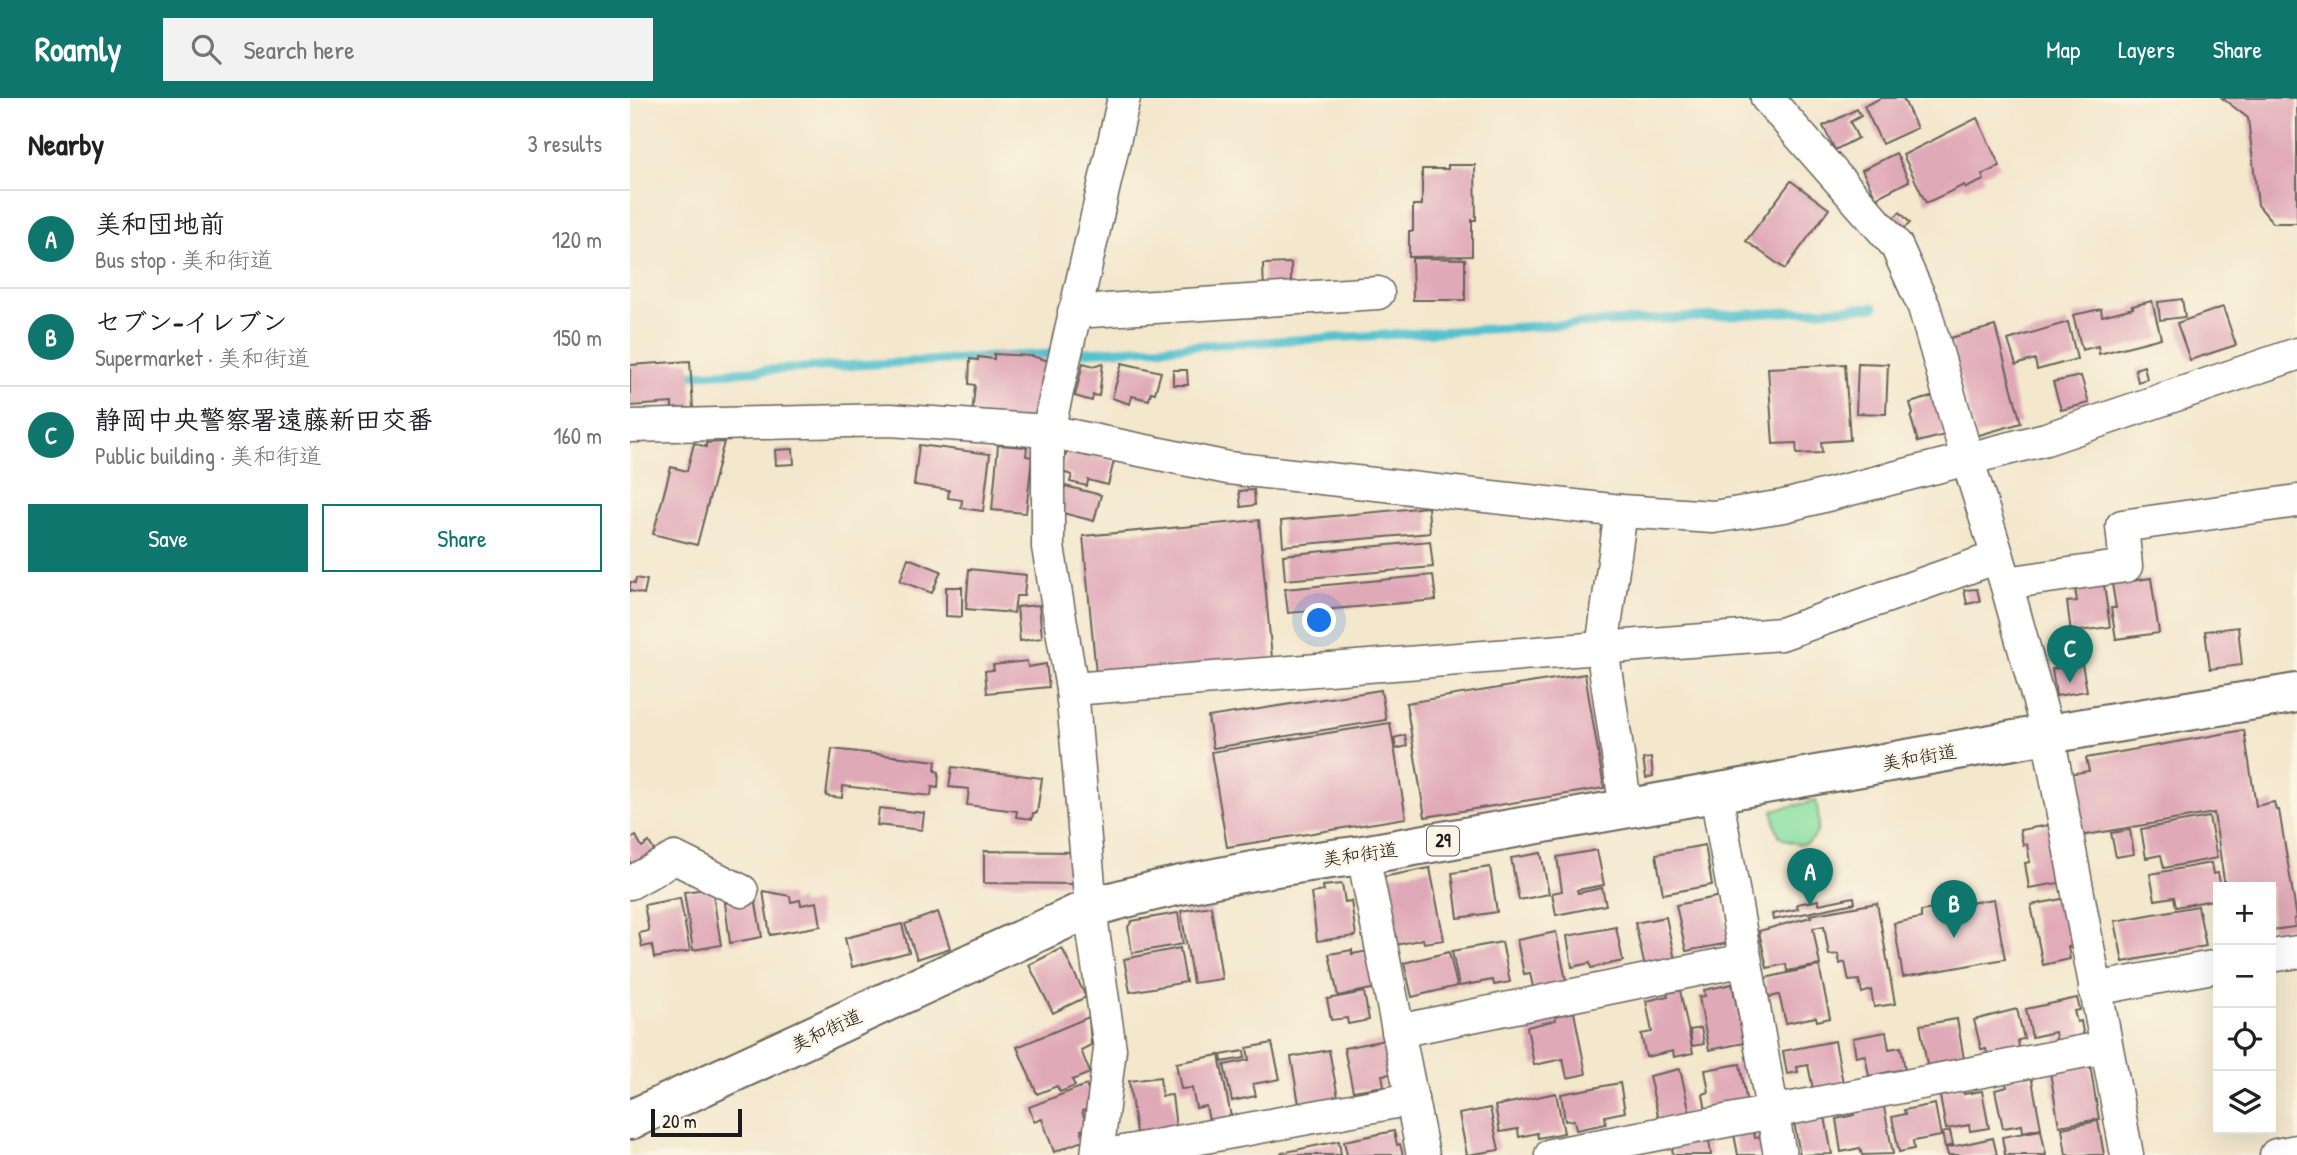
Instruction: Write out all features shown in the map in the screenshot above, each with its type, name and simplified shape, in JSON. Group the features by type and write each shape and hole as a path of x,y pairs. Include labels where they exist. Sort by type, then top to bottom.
{"main road":[{"name":"美和街道","path":"630,1121 1090,908 1122,898 1291,864 1363,855 2048,734 2297,693"}],"street":[{"path":"1097,1155 1110,1049 1090,908 1072,690 1048,547 1048,431 1124,98"},
{"path":"1767,98 1896,246 1924,307 2048,734 2127,1155"},
{"path":"1074,312 1378,293"},
{"path":"630,426 890,420 1048,431 1228,468 1621,511 1713,517 1784,506 2046,439 2297,354"},
{"path":"1072,690 1781,634 2002,570 2126,566 2122,526 2297,501"},
{"path":"1621,511 1602,648 1626,809"},
{"path":"1716,793 1780,1155"},
{"path":"1363,855 1423,1155"},
{"path":"630,883 675,858 742,891"},
{"path":"2276,955 2297,952"},
{"path":"1398,1031 1745,960"},
{"path":"2095,989 2213,967"},
{"path":"1551,1155 2106,1046"},
{"path":"1107,1155 1412,1098"},
{"path":"2276,1155 2297,1151"}],"green space":[{"path":"1816,801 1818,822 1814,838 1801,844 1780,837 1773,810"}],"building":[{"path":"1881,98 1903,98 1917,128 1882,144 1864,106"},
{"path":"2222,98 2297,98 2297,223 2273,223 2258,205 2248,118"},
{"path":"1857,109 1861,116 1850,122 1858,138 1835,150 1823,126"},
{"path":"1977,118 2000,166 1982,175 1984,180 1966,188 1964,185 1926,203 1903,155"},
{"path":"1896,153 1909,181 1876,198 1862,170"},
{"path":"1448,165 1475,165 1476,220 1472,220 1472,256 1409,257 1413,205 1422,205 1422,169 1448,169"},
{"path":"1791,181 1829,209 1785,269 1746,241"},
{"path":"1900,212 1910,223 1903,229 1893,218"},
{"path":"1412,258 1465,259 1465,300 1413,300"},
{"path":"1291,263 1291,292 1264,292 1263,264"},
{"path":"2182,299 2185,317 2160,320 2158,302"},
{"path":"2152,301 2161,338 2099,354 2098,346 2082,350 2073,315 2101,309 2102,316"},
{"path":"2223,307 2236,345 2190,360 2177,323"},
{"path":"2068,322 2077,359 2037,370 2035,359 2016,365 2008,340"},
{"path":"1995,326 2021,423 1976,436 1950,338"},
{"path":"994,354 1032,356 1049,361 1036,424 972,415 975,385 969,384 970,359 994,359"},
{"path":"690,361 693,408 672,409 672,403 630,406 630,365"},
{"path":"1083,363 1094,366 1103,363 1099,396 1093,395 1092,401 1075,396"},
{"path":"1122,363 1161,372 1155,393 1151,392 1149,400 1132,396 1130,404 1112,398"},
{"path":"1858,363 1888,364 1886,414 1856,413"},
{"path":"1845,364 1850,440 1821,442 1822,453 1797,454 1796,443 1773,444 1768,368"},
{"path":"2144,366 2147,379 2138,382 2135,369"},
{"path":"1173,370 1187,370 1188,385 1173,385"},
{"path":"2081,376 2089,403 2061,410 2053,382"},
{"path":"1934,396 1945,435 1918,442 1910,403"},
{"path":"724,442 697,545 653,534 671,467 687,471 694,443 706,447 706,443"},
{"path":"919,445 990,454 983,511 961,508 962,500 948,498 949,490 914,485"},
{"path":"998,445 1027,447 1026,456 1032,457 1026,513 992,510"},
{"path":"793,449 794,464 776,465 775,450"},
{"path":"1067,449 1114,461 1108,485 1088,480 1087,486 1070,482 1072,475 1062,472"},
{"path":"1065,486 1101,495 1094,521 1059,512"},
{"path":"1254,490 1255,505 1241,507 1239,491"},
{"path":"1428,507 1430,533 1283,546 1281,521"},
{"path":"1259,520 1272,658 1096,674 1083,536"},
{"path":"1430,541 1433,567 1285,580 1283,555"},
{"path":"908,558 941,571 932,593 900,581"},
{"path":"969,569 1026,575 1024,596 1016,596 1014,613 966,609"},
{"path":"1433,575 1436,600 1288,613 1285,589"},
{"path":"636,578 647,580 644,594 630,591 630,582 635,583"},
{"path":"2151,578 2159,633 2116,639 2111,608 2116,608 2112,584"},
{"path":"2104,585 2110,627 2071,632 2067,602 2077,601 2075,589"},
{"path":"946,587 962,587 962,617 946,616"},
{"path":"1977,589 1980,601 1967,604 1964,590"},
{"path":"1039,605 1042,638 1020,641 1017,607"},
{"path":"2238,627 2242,665 2210,669 2205,631"},
{"path":"2079,648 2080,661 2053,664 2051,652"},
{"path":"1027,661 1028,667 1046,664 1049,687 987,693 985,671 994,670 993,665"},
{"path":"2082,664 2087,691 2056,696 2052,669"},
{"path":"1585,674 1604,788 1425,817 1406,703"},
{"path":"1381,690 1386,720 1213,748 1208,717"},
{"path":"1390,723 1406,818 1227,847 1211,752"},
{"path":"2244,730 2256,806 2274,802 2276,810 2279,810 2297,918 2294,919 2295,927 2276,929 2276,882 2224,882 2214,813 2080,836 2068,774 2089,771 2086,758"},
{"path":"1405,735 1407,746 1396,749 1394,738"},
{"path":"832,749 936,761 935,771 939,772 938,788 932,787 931,796 843,786 842,798 826,796"},
{"path":"1651,758 1653,776 1646,778 1643,759"},
{"path":"952,767 1042,778 1037,813 1033,813 1032,819 1016,817 1017,811 967,805 969,789 949,787"},
{"path":"879,808 924,813 922,830 877,825"},
{"path":"2209,817 2217,858 2164,868 2161,855 2146,858 2141,829"},
{"path":"2055,824 2065,882 2029,888 2025,863 2030,862 2027,844 2023,845 2020,830"},
{"path":"2130,830 2134,854 2116,857 2111,833"},
{"path":"636,836 642,847 649,842 657,856 630,867 630,839"},
{"path":"1705,845 1712,885 1663,894 1656,854"},
{"path":"1597,850 1604,885 1577,890 1578,893 1602,888 1606,905 1556,915 1552,893 1562,891 1557,857"},
{"path":"984,851 1075,852 1074,884 984,883"},
{"path":"1541,853 1549,894 1519,900 1511,858"},
{"path":"2211,863 2213,874 2218,873 2220,882 2213,882 2213,900 2176,907 2174,897 2155,900 2150,874"},
{"path":"1490,867 1497,912 1458,918 1452,873"},
{"path":"1430,868 1444,940 1424,943 1423,939 1396,945 1382,877"},
{"path":"1342,884 1345,902 1351,901 1356,936 1317,941 1311,893 1324,891 1323,886"},
{"path":"712,888 721,945 693,950 684,892"},
{"path":"763,891 790,896 791,902 800,900 801,905 817,902 821,926 770,935"},
{"path":"1721,896 1729,943 1686,951 1676,905"},
{"path":"1854,897 1855,903 1773,920 1772,914 1798,909 1797,904 1819,900 1819,904"},
{"path":"680,898 690,951 654,958 652,945 642,947 639,933 649,931 644,905"},
{"path":"755,898 762,937 730,943 725,903"},
{"path":"2067,898 2077,945 2068,947 2070,959 2043,965 2031,905"},
{"path":"1994,899 2005,959 1903,977 1894,923 1921,918 1921,911"},
{"path":"1877,903 1895,1004 1874,1007 1871,990 1862,993 1859,980 1849,981 1845,962 1840,964 1838,954 1829,955 1824,926 1813,928 1820,965 1787,971 1786,964 1767,968 1759,931 1811,917 1810,915"},
{"path":"1211,906 1222,979 1193,983 1181,911"},
{"path":"2198,906 2206,946 2123,962 2115,921"},
{"path":"938,912 950,948 917,959 905,924"},
{"path":"1178,913 1183,944 1132,953 1128,927 1132,921"},
{"path":"1666,917 1676,965 1646,972 1635,923"},
{"path":"902,924 909,952 852,967 845,938"},
{"path":"1616,927 1623,961 1591,968 1590,963 1572,967 1567,936"},
{"path":"1556,932 1567,985 1534,992 1530,973 1524,974 1517,940"},
{"path":"1502,942 1510,982 1494,985 1493,980 1459,986 1452,951"},
{"path":"1062,948 1086,997 1053,1013 1029,965"},
{"path":"1180,948 1186,982 1130,992 1124,959"},
{"path":"1352,950 1352,954 1369,951 1376,988 1338,996 1329,954"},
{"path":"1449,952 1457,986 1412,997 1404,963"},
{"path":"1819,966 1830,1018 1817,1021 1816,1017 1786,1023 1779,995 1769,997 1765,978"},
{"path":"1732,984 1744,1043 1709,1050 1699,997 1705,996 1704,990"},
{"path":"1680,990 1693,1053 1674,1057 1673,1051 1646,1057 1641,1034 1652,1032 1646,1001"},
{"path":"1364,992 1369,1020 1348,1024 1347,1018 1331,1020 1327,999"},
{"path":"2077,998 2080,1010 2074,1011 2077,1022 2081,1021 2084,1038 2057,1044 2055,1032 2032,1037 2026,1009"},
{"path":"2017,1009 2024,1039 2018,1040 2019,1049 1988,1057 1986,1049 1981,1049 1974,1020"},
{"path":"1574,1012 1586,1074 1567,1078 1563,1059 1534,1065 1527,1027 1556,1020 1555,1016"},
{"path":"1089,1017 1091,1045 1081,1050 1090,1073 1072,1080 1075,1086 1060,1092 1057,1086 1037,1094 1017,1047"},
{"path":"1957,1019 1964,1059 1927,1065 1920,1025"},
{"path":"1701,1028 1704,1044 1692,1046 1690,1030"},
{"path":"1886,1032 1889,1049 1901,1047 1905,1069 1869,1076 1865,1055 1856,1057 1853,1038"},
{"path":"1385,1040 1391,1074 1382,1075 1384,1086 1353,1091 1344,1048"},
{"path":"1835,1041 1843,1083 1813,1089 1808,1065 1797,1067 1798,1072 1787,1074 1783,1051"},
{"path":"1272,1043 1280,1079 1253,1084 1256,1096 1232,1101 1224,1065 1249,1060 1247,1048"},
{"path":"1329,1050 1338,1097 1299,1104 1291,1057"},
{"path":"1244,1051 1245,1058 1222,1062 1221,1055"},
{"path":"1219,1055 1232,1122 1210,1126 1206,1106 1196,1108 1192,1088 1181,1089 1176,1063"},
{"path":"1740,1064 1747,1104 1706,1111 1703,1094 1709,1092 1705,1070"},
{"path":"2090,1065 2099,1119 2059,1126 2050,1072"},
{"path":"1680,1069 1690,1113 1659,1120 1649,1076"},
{"path":"2031,1075 2041,1128 2023,1132 2022,1125 2003,1128 1995,1090 2007,1087 2005,1080"},
{"path":"1160,1077 1162,1096 1172,1095 1176,1128 1136,1133 1129,1081"},
{"path":"1620,1083 1625,1112 1605,1116 1606,1124 1576,1130 1574,1120 1565,1121 1561,1094"},
{"path":"1086,1085 1091,1098 1087,1100 1090,1108 1082,1111 1088,1128 1081,1130 1085,1140 1054,1152 1042,1119 1034,1122 1029,1107"},
{"path":"1963,1086 1964,1094 1982,1091 1989,1128 1970,1131 1969,1125 1946,1129 1939,1091"},
{"path":"1556,1093 1564,1133 1538,1138 1537,1133 1519,1137 1518,1129 1500,1132 1495,1106"},
{"path":"1883,1102 1893,1154 1862,1155 1860,1148 1841,1152 1836,1119 1854,1115 1852,1108"},
{"path":"1935,1104 1941,1136 1913,1141 1914,1149 1899,1152 1892,1117 1905,1114 1904,1110"},
{"path":"1490,1108 1499,1150 1467,1155 1459,1114"},
{"path":"1825,1117 1832,1154 1800,1155 1794,1122"},
{"path":"2098,1121 2104,1155 2066,1155 2062,1128"},
{"path":"1753,1129 1755,1138 1762,1137 1765,1155 1738,1155 1734,1134"},
{"path":"2041,1130 2046,1155 2005,1155 2002,1137"},
{"path":"1394,1131 1397,1145 1400,1144 1403,1155 1347,1155 1344,1141"},
{"path":"1950,1131 1953,1145 1945,1147 1942,1133"},
{"path":"1993,1138 1997,1155 1948,1155 1946,1148"},
{"path":"1709,1140 1711,1155 1673,1155 1672,1147"},
{"path":"1339,1141 1341,1155 1281,1155 1281,1153"}],"waterway":[{"path":"680,375 1874,307"}],"place":[{"name":"静岡中央警察署遠藤新田交番","path":"2070,683"},
{"name":"美和団地前","path":"1810,906"},
{"name":"セブン-イレブン","path":"1954,938"}]}
